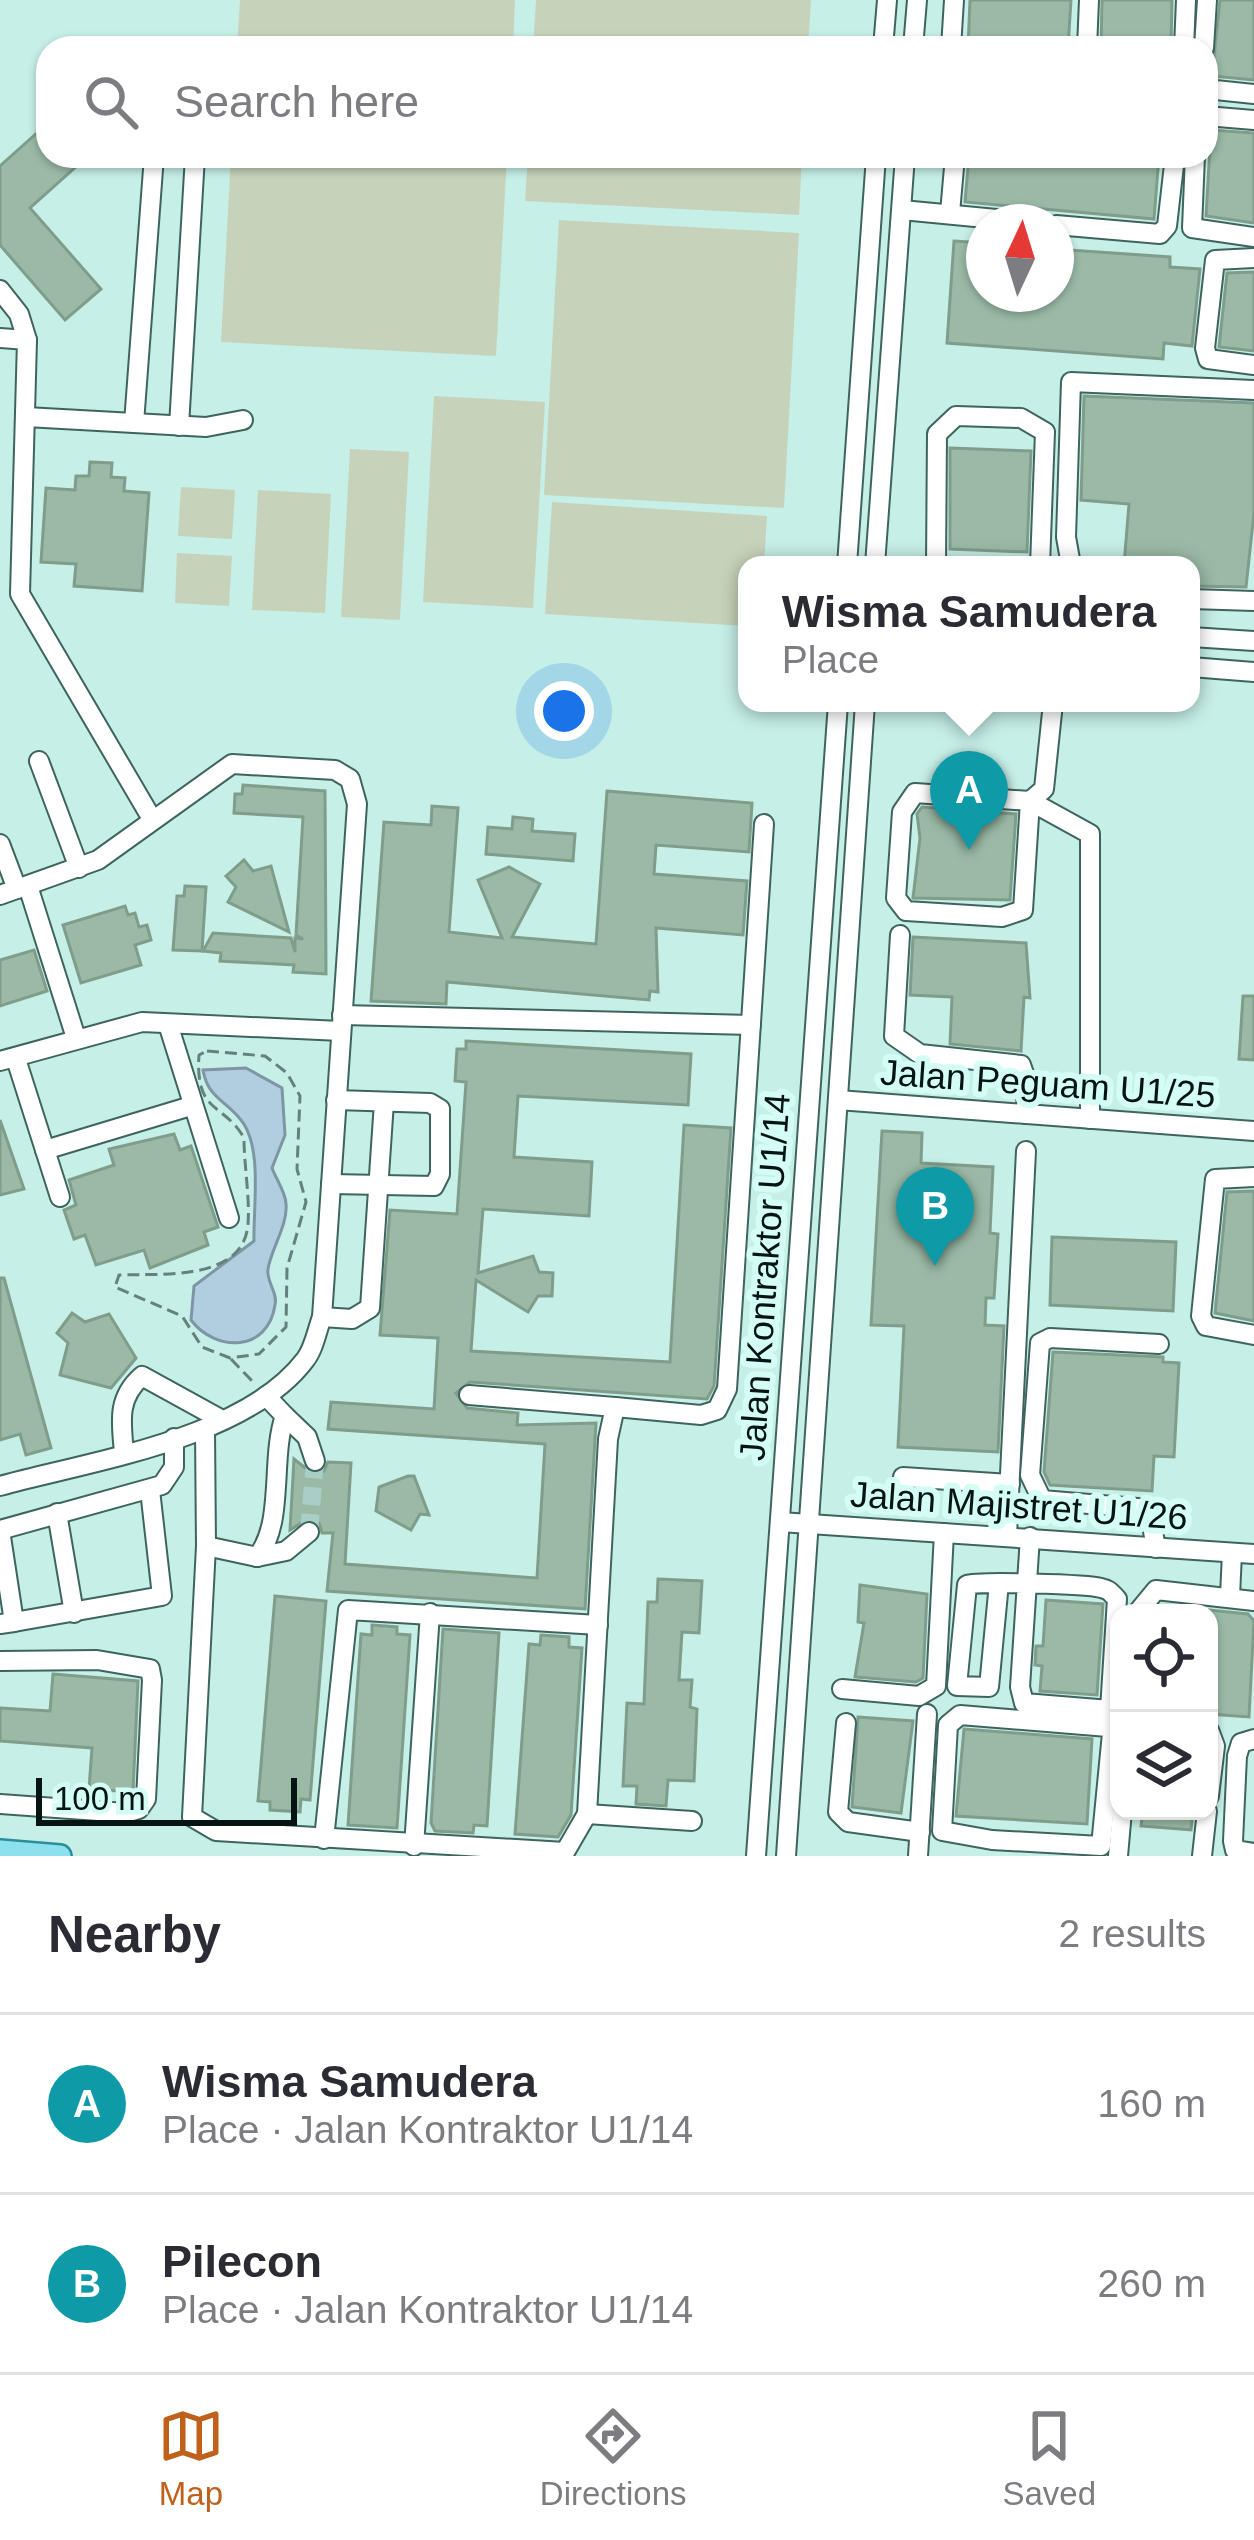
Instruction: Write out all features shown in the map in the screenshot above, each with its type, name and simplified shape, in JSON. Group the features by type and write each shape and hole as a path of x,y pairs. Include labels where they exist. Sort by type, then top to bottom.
{"main road":[{"path":"14,1853 60,1856"}],"street":[{"path":"884,36 886,0"},
{"path":"914,36 917,0"},
{"path":"952,36 954,0"},
{"path":"1088,36 1089,0"},
{"path":"1184,36 1186,0"},
{"path":"1205,36 1207,0"},
{"path":"1218,90 1254,94"},
{"path":"1218,117 1254,120"},
{"path":"134,423 153,168"},
{"path":"179,426 194,168"},
{"path":"848,556 875,168"},
{"path":"876,556 904,168"},
{"path":"950,213 954,168"},
{"path":"1074,227 1160,234 1166,226 1173,168"},
{"path":"1194,168 1192,228 1254,237"},
{"path":"902,210 966,215"},
{"path":"1254,258 1215,260 1205,348 1208,359 1216,362 1254,365"},
{"path":"0,290 19,314 27,340 20,595 152,819"},
{"path":"0,338 27,340"},
{"path":"1069,556 1066,537 1072,382 1254,390"},
{"path":"937,556 937,434 956,416 1021,418 1046,432 1040,556"},
{"path":"26,417 179,426 243,420"},
{"path":"877,538 882,556"},
{"path":"1200,599 1254,602"},
{"path":"1200,638 1254,641"},
{"path":"1200,668 1254,672"},
{"name":"Jalan Kontraktor U1/14","path":"756,1856 837,712"},
{"name":"Jalan Kontraktor U1/14","path":"788,1854 864,712"},
{"path":"1051,712 1045,789 1030,801 1023,910 1017,916 906,911 898,906 906,799 915,793 1030,801 1090,834 1090,1119"},
{"path":"39,760 79,868"},
{"path":"0,1486 213,1425 266,1396 307,1359 322,1317 357,804 350,779 335,770 232,764 98,860 15,890"},
{"path":"469,1395 701,1415 717,1411 727,1389 764,824"},
{"path":"0,844 76,1038"},
{"path":"900,935 893,1036 904,1048 920,1054 1021,1065 1027,1082 1026,1114"},
{"path":"60,1197 8,1060 76,1038 142,1022 751,1025"},
{"path":"168,1024 190,1106 229,1218"},
{"path":"331,1184 434,1186 440,1174 440,1109 430,1103 336,1100"},
{"name":"Jalan Peguam U1/25","path":"838,1100 1254,1131"},
{"path":"322,1317 352,1319 370,1308 384,1102"},
{"path":"45,1150 190,1106"},
{"path":"1007,1535 1026,1151"},
{"path":"1254,1177 1215,1179 1201,1316 1206,1326 1220,1332 1254,1335"},
{"path":"1156,1547 1149,1508 1042,1500 1030,1475 1040,1343 1050,1338 1159,1344"},
{"path":"124,1452 122,1406 128,1388 142,1376 213,1425"},
{"path":"266,1396 308,1437 315,1461"},
{"path":"213,1425 192,1817 216,1831 565,1852 587,1814 608,1439 615,1407"},
{"path":"257,1557 270,1536 274,1446 285,1416"},
{"path":"150,1490 162,1596 7,1623 0,1530 162,1485 174,1467 174,1438"},
{"path":"92,1461 100,1500"},
{"path":"903,1477 1010,1484"},
{"path":"56,1513 74,1613"},
{"name":"Jalan Majistret U1/26","path":"780,1522 1254,1554"},
{"path":"206,1546 257,1557 286,1551 309,1532"},
{"path":"842,1689 919,1696 936,1685 944,1533"},
{"path":"999,1582 989,1687 966,1690 958,1686 965,1591 975,1582 999,1582 1024,1587 1100,1587 1117,1599 1110,1710 1024,1703 1024,1587 1030,1537"},
{"path":"1230,1596 1232,1553"},
{"path":"1144,1604 1156,1590 1254,1601"},
{"path":"323,1839 343,1614 362,1608 598,1625"},
{"path":"414,1846 430,1613"},
{"path":"0,1661 97,1660 150,1669 152,1680 147,1788 139,1809 126,1813 0,1804"},
{"path":"918,1856 926,1714"},
{"path":"960,1715 1108,1727 1112,1733 1101,1846 992,1848 942,1831 953,1719 960,1715"},
{"path":"845,1723 838,1812 848,1822 920,1832"},
{"path":"1254,1739 1241,1743 1237,1756 1233,1841 1235,1850 1254,1853"},
{"path":"587,1814 692,1821"},
{"path":"1118,1856 1121,1820"},
{"path":"1202,1856 1206,1820"}],"path":[{"path":"230,1358 266,1396"}],"green space":[{"path":"240,0 515,0 514,36 238,36"},
{"path":"536,0 811,0 809,36 534,36"},
{"path":"230,168 506,168 496,356 221,342"},
{"path":"527,168 801,168 799,215 525,201"},
{"path":"559,220 799,233 784,508 544,495"},
{"path":"434,396 545,402 533,608 423,602"},
{"path":"350,449 409,452 400,620 341,617"},
{"path":"181,487 235,490 232,539 178,536"},
{"path":"258,490 331,494 325,613 252,610"},
{"path":"552,502 767,516 765,556 738,556 738,625 545,614"},
{"path":"177,553 232,556 229,606 175,603"}],"water":[{"path":"246,1068 282,1088 285,1135 272,1168 286,1212 268,1269 275,1300 270,1320 252,1339 227,1342 201,1331 191,1320 194,1286 254,1241 255,1161 248,1132 213,1093 203,1070"}],"building":[{"path":"970,0 1071,0 1069,36 968,36"},
{"path":"1102,0 1172,0 1171,36 1101,36"},
{"path":"1220,0 1254,0 1254,80 1218,77"},
{"path":"1218,130 1254,133 1254,223 1206,216 1209,168 1218,168"},
{"path":"36,134 36,168 75,168 30,208 101,289 65,320 0,245 0,166"},
{"path":"968,168 1158,168 1154,219 1074,212 1074,204 965,202"},
{"path":"954,241 966,242 966,312 1074,312 1074,250 1170,257 1170,267 1200,269 1192,346 1164,343 1163,359 947,343"},
{"path":"1254,272 1254,351 1219,347 1227,273"},
{"path":"1084,396 1254,403 1254,513 1246,587 1200,586 1200,556 1125,556 1129,504 1081,500"},
{"path":"950,448 1031,451 1027,552 950,549"},
{"path":"90,462 112,463 111,477 125,478 124,491 149,493 142,591 74,586 76,564 41,562 46,488 75,490 76,476 89,476"},
{"path":"243,785 325,791 326,974 293,972 294,965 220,961 221,953 203,951 213,933 291,938 295,952 295,938 303,939 296,935 303,817 234,813 235,794 242,794"},
{"path":"607,791 752,803 749,852 656,845 654,874 747,881 743,935 656,928 658,992 650,991 649,1000 447,982 446,1004 371,1001 384,822 431,825 432,806 458,808 449,932 502,938 478,880 509,867 540,884 512,937 596,944"},
{"path":"922,807 1016,814 1010,900 913,898 920,838 917,814"},
{"path":"513,817 533,819 532,831 575,834 573,861 486,854 488,827 512,829"},
{"path":"244,860 253,871 271,866 289,932 228,902 236,887 226,876"},
{"path":"185,886 206,887 202,951 173,950 177,896 184,896"},
{"path":"125,906 128,915 135,913 139,927 147,925 151,940 135,945 141,965 81,983 63,925"},
{"path":"913,937 1026,943 1030,998 1024,997 1021,1051 950,1044 952,997 910,995"},
{"path":"34,950 47,991 0,1006 0,960"},
{"path":"1243,996 1254,996 1254,1060 1239,1059"},
{"path":"466,1041 691,1054 688,1105 518,1096 514,1157 592,1162 589,1216 483,1209 478,1273 533,1256 539,1272 553,1273 552,1296 538,1296 528,1312 476,1280 471,1351 670,1362 684,1125 731,1128 714,1386 707,1399 470,1382 456,1393 467,1408 518,1413 517,1425 596,1423 585,1609 327,1591 333,1533 322,1533 319,1523 308,1519 290,1530 294,1459 313,1474 324,1471 328,1462 351,1463 345,1564 537,1578 545,1444 328,1429 331,1402 434,1409 438,1338 380,1335 390,1210 457,1214 466,1082 455,1081 457,1049 466,1049"},
{"path":"0,1120 24,1189 0,1195"},
{"path":"882,1131 922,1133 921,1163 993,1167 990,1233 998,1234 994,1298 986,1298 985,1325 1004,1326 998,1452 898,1447 904,1326 871,1325"},
{"path":"174,1134 180,1150 191,1146 218,1227 204,1232 208,1245 150,1268 144,1250 96,1265 85,1235 74,1239 64,1210 76,1205 69,1180 114,1165 109,1149"},
{"path":"1254,1191 1254,1321 1215,1313 1227,1192"},
{"path":"1052,1237 1176,1242 1173,1311 1050,1305"},
{"path":"0,1278 4,1278 51,1448 26,1455 20,1434 0,1440"},
{"path":"72,1313 85,1322 109,1314 136,1358 111,1388 60,1375 68,1343 57,1333"},
{"path":"1053,1352 1163,1357 1163,1362 1179,1363 1174,1457 1154,1456 1152,1491 1050,1485 1044,1472"},
{"path":"414,1476 429,1515 420,1514 411,1530 376,1511 379,1487"},
{"path":"658,1579 702,1581 699,1633 682,1632 679,1680 692,1680 690,1707 697,1709 694,1781 668,1780 666,1806 636,1804 637,1786 623,1786 627,1703 644,1704 648,1602 657,1602"},
{"path":"860,1585 927,1594 923,1678 916,1682 855,1677 864,1623 858,1622"},
{"path":"275,1596 326,1601 310,1800 301,1799 300,1812 270,1810 270,1802 258,1801"},
{"path":"1046,1600 1103,1604 1097,1695 1040,1691 1042,1666 1035,1665 1036,1646 1043,1646"},
{"path":"1218,1611 1248,1614 1254,1621 1249,1717 1218,1715"},
{"path":"372,1625 397,1627 397,1634 410,1635 397,1828 348,1825 361,1634 372,1635"},
{"path":"443,1629 499,1633 487,1826 474,1825 473,1833 435,1831 431,1823"},
{"path":"541,1635 569,1637 569,1647 582,1648 571,1815 558,1837 515,1834 529,1644 540,1645"},
{"path":"53,1674 138,1681 133,1792 89,1789 92,1748 0,1741 0,1708 50,1711"},
{"path":"858,1717 913,1721 901,1813 852,1807"},
{"path":"964,1729 1092,1739 1087,1824 956,1816"},
{"path":"1142,1820 1192,1820 1191,1830 1141,1826"}],"tunnel":[{"path":"309,1532 315,1461"}],"place":[{"name":"Wisma Samudera","path":"969,850"},
{"name":"Pilecon","path":"935,1266"}]}
